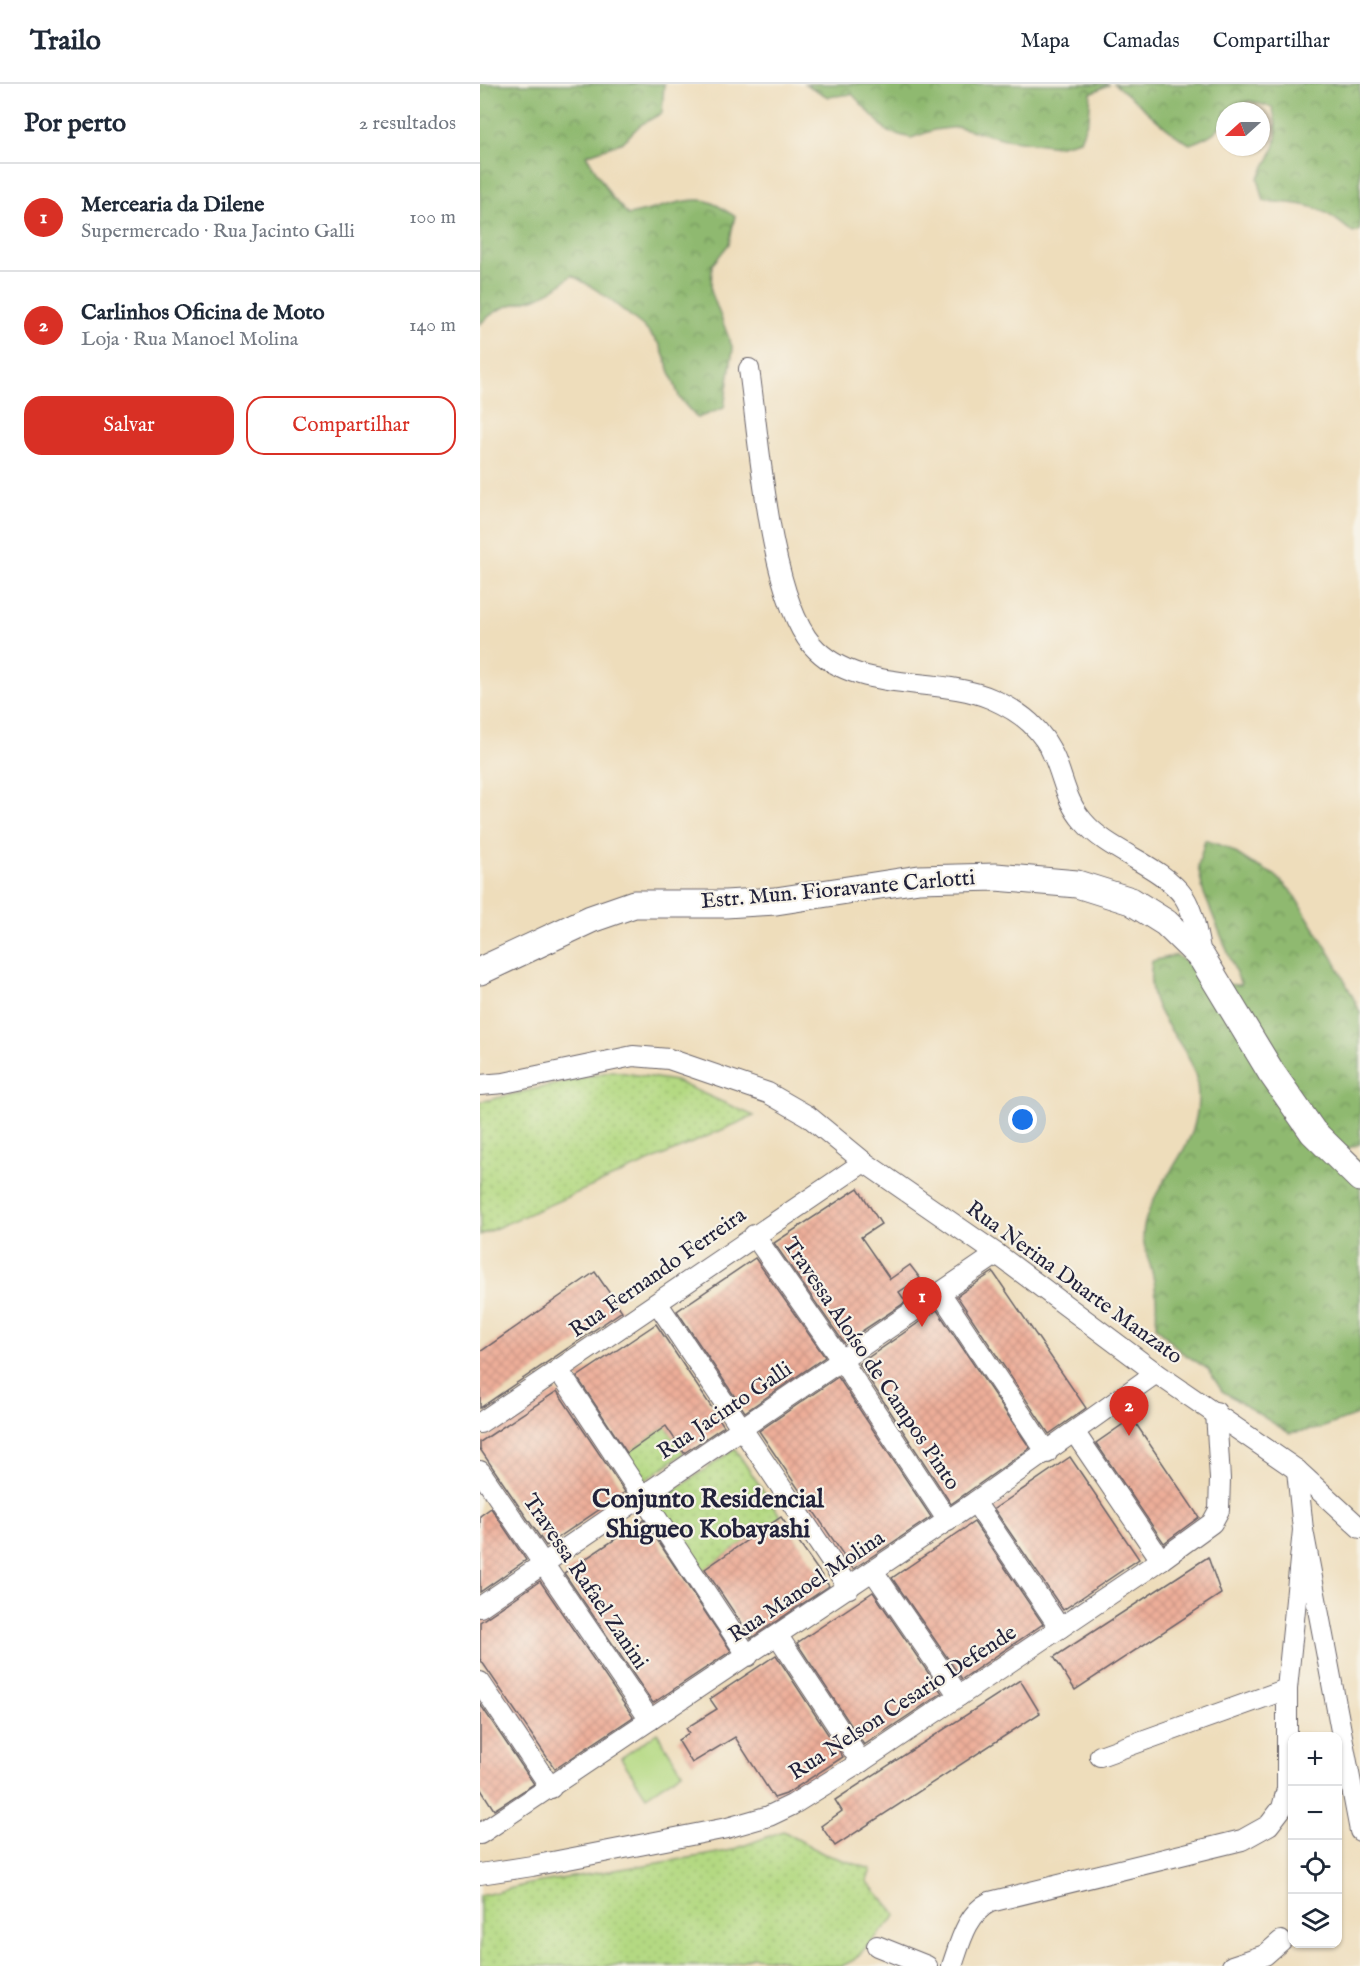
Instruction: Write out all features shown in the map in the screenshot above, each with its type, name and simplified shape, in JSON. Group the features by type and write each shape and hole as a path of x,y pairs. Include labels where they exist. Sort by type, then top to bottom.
{"street":[{"path":"749,369 777,556 793,610 812,645 826,658 842,667 900,682 967,690 991,699 1029,720 1044,738 1055,759 1071,806 1083,822 1098,836 1166,881 1183,896 1190,908 1202,958"},
{"name":"Estr. Mun. Fioravante Carlotti","path":"480,971 591,919 634,904 766,901 919,879 996,877 1077,884 1131,901 1166,923 1202,958 1271,1072 1313,1132 1360,1178"},
{"name":"Rua Nerina Duarte Manzato","path":"480,1085 504,1083 633,1056 669,1059 768,1093 808,1116 864,1162 998,1254 1156,1373 1216,1412 1296,1470 1360,1528"},
{"name":"Rua Fernando Ferreira","path":"480,1423 864,1162"},
{"name":"Travessa Aloíso de Campos Pinto","path":"754,1235 842,1361 948,1521"},
{"name":"Rua Jacinto Galli","path":"480,1607 998,1254"},
{"path":"941,1294 1047,1453"},
{"path":"658,1304 849,1588"},
{"path":"559,1371 748,1656"},
{"name":"Rua Manoel Molina","path":"480,1834 975,1503 1156,1373"},
{"name":"Rua Nelson Cesario Defende","path":"480,1874 681,1837 769,1816 792,1805 861,1762 1161,1560 1212,1523 1219,1509 1216,1412"},
{"path":"1075,1433 1161,1560"},
{"path":"1296,1470 1303,1530 1360,1831"},
{"name":"Travessa Rafael Zanini","path":"480,1471 650,1720"},
{"path":"975,1503 1060,1628"},
{"path":"952,1966 972,1914 979,1907 1242,1840 1269,1825 1282,1808 1287,1789 1287,1689 1303,1530"},
{"path":"873,1571 959,1696"},
{"path":"778,1636 861,1762"},
{"path":"480,1682 551,1788"},
{"path":"1100,1756 1287,1689"},
{"path":"1232,1966 1265,1954 1281,1941"},
{"path":"877,1946 927,1966"}],"green space":[{"path":"480,84 664,84 662,113 640,125 623,142 586,155 611,196 628,215 682,202 702,200 713,203 735,216 729,244 712,265 711,291 733,349 724,408 697,418 680,399 660,345 643,326 600,292 572,275 546,294 500,309 480,324"},
{"path":"805,84 1110,84 1091,93 1089,117 1080,140 1057,146 1005,139 958,127 934,130 911,138 888,132 852,94 828,97"},
{"path":"1114,84 1360,84 1360,231 1353,233 1330,215 1312,207 1264,201 1258,178 1273,152 1276,136 1275,118 1270,102 1216,102 1216,131 1190,144 1170,131"},
{"path":"1205,840 1228,848 1275,875 1292,892 1333,958 1360,1013 1360,1144 1346,1149 1360,1164 1360,1414 1318,1429 1289,1433 1222,1391 1208,1369 1181,1352 1156,1326 1155,1289 1143,1229 1152,1203 1188,1142 1198,1105 1194,1070 1159,1010 1154,997 1151,981 1152,961 1176,955 1217,984 1241,985 1203,891 1198,866"},
{"path":"612,1071 675,1081 754,1116 480,1235 480,1102"},
{"path":"666,1426 684,1453 644,1481 625,1454"},
{"path":"735,1449 781,1517 701,1572 655,1504"},
{"path":"657,1733 682,1772 646,1796 621,1758"},
{"path":"783,1831 824,1854 871,1869 867,1881 897,1915 854,1960 842,1966 803,1966 776,1959 752,1957 728,1966 480,1966 480,1896 529,1884 732,1850"}],"building":[{"path":"858,1188 881,1224 861,1237 890,1279 910,1265 920,1278 899,1292 906,1302 844,1343 774,1243"},
{"path":"755,1258 825,1357 745,1412 677,1311"},
{"path":"595,1272 622,1311 480,1408 480,1352"},
{"path":"993,1272 1086,1408 1049,1434 957,1296"},
{"path":"937,1310 1030,1448 951,1504 859,1364"},
{"path":"656,1324 724,1426 684,1453 666,1426 627,1453 577,1377"},
{"path":"838,1377 931,1517 853,1569 759,1431"},
{"path":"557,1391 625,1492 546,1546 480,1449 480,1442"},
{"path":"1132,1418 1199,1517 1164,1543 1096,1443"},
{"path":"1070,1457 1139,1559 1063,1610 994,1509"},
{"path":"491,1508 526,1560 480,1592 480,1516"},
{"path":"781,1517 829,1586 751,1638 705,1569"},
{"path":"644,1520 731,1651 653,1703 564,1573"},
{"path":"974,1522 1043,1624 962,1679 892,1578"},
{"path":"1208,1557 1221,1594 1075,1690 1054,1657"},
{"path":"540,1581 633,1717 555,1769 480,1659 480,1622"},
{"path":"873,1592 942,1693 864,1745 797,1643"},
{"path":"776,1655 843,1757 786,1794 774,1798 735,1737 692,1763 678,1740 689,1733 686,1728 717,1709 710,1699"},
{"path":"1020,1680 1040,1713 835,1846 821,1826 842,1811 835,1800"},
{"path":"480,1704 534,1784 494,1810 480,1788"}],"place":[{"name":"Mercearia da Dilene","path":"922,1327"},
{"name":"Carlinhos Oficina de Moto","path":"1129,1436"}],"district":[{"name":"Conjunto Residencial Shigueo Kobayashi","path":"708,1514"}]}
